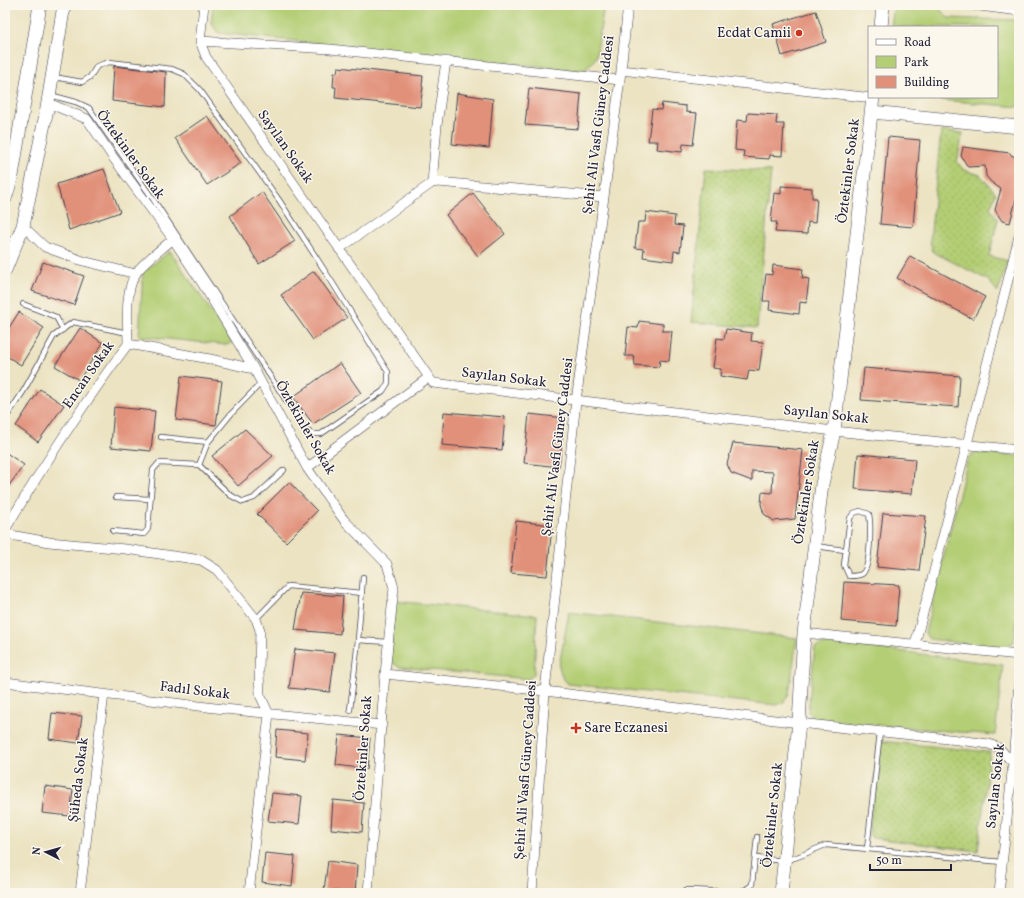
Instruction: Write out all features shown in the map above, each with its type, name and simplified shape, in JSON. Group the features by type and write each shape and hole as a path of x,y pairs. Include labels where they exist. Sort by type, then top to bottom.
{"street":[{"path":"5,199 7,184 12,176 40,5"},
{"path":"5,270 23,226 49,99 64,5"},
{"name":"Sayılan Sokak","path":"201,5 200,40 206,57 433,383 576,401 1019,450"},
{"name":"Şehit Ali Vasfi Güney Caddesi","path":"532,893 545,691 576,401 621,75 628,5"},
{"path":"881,26 883,5"},
{"path":"972,5 1019,11"},
{"path":"200,40 330,49 446,61 868,98"},
{"path":"432,183 437,125 446,61"},
{"name":"Öztekinler Sokak","path":"781,893 799,723 804,633 822,484 834,430 873,98"},
{"name":"Öztekinler Sokak","path":"49,99 87,118 112,156 173,239 202,283 254,369 307,468 344,520 387,564 394,588 385,674 368,893"},
{"path":"872,112 1019,127"},
{"path":"340,249 432,183 438,182 604,197"},
{"path":"23,226 45,247 83,261 136,274"},
{"path":"915,644 1019,236"},
{"path":"128,344 128,297 136,274 146,262 173,239"},
{"name":"Encan Sokak","path":"5,530 37,477 94,389 128,344 210,358 254,369"},
{"path":"307,468 429,377"},
{"path":"5,534 49,542 125,548 201,560 217,570 256,619 260,630 260,695 270,714 249,893"},
{"path":"804,633 1019,655"},
{"path":"385,674 545,691 799,723 989,744 1000,748 1016,763"},
{"name":"Fadıl Sokak","path":"5,682 270,714 382,725"},
{"name":"Sayılan Sokak","path":"999,893 1016,763 1019,682"},
{"name":"Şüheda Sokak","path":"80,893 104,694"}],"lane":[{"path":"49,99 76,102 89,108 153,199 305,429 312,434 321,434 383,391 388,383 388,372 332,282 279,200 200,90 184,74 172,69 109,62 97,66 90,77 82,82 53,76"},
{"path":"23,304 56,316 64,330"},
{"path":"5,419 23,392 54,336 73,322 128,333"},
{"path":"199,465 208,442 231,414 261,383"},
{"path":"161,436 208,442"},
{"path":"112,531 144,534 148,528 153,470 159,463 199,465 230,495 242,502 254,498 284,470"},
{"path":"116,497 150,499"},
{"path":"860,511 869,514 871,522 868,554 866,568 863,574 849,576 846,572 844,565 846,550 850,518 854,513 860,511"},
{"path":"815,546 846,550"},
{"path":"350,710 363,577"},
{"path":"256,619 288,586 362,593"},
{"path":"358,640 388,642"},
{"path":"867,849 880,731"},
{"path":"686,890 737,892 745,890 752,884 756,858 757,837"},
{"path":"756,858 784,860 799,857 809,851 826,845 1002,862"}],"green space":[{"path":"213,5 604,5 596,58 584,71 218,33 211,23"},
{"path":"894,5 936,5 948,18 1019,20 1019,107 920,98 998,98 998,26 891,26"},
{"path":"941,131 963,133 957,162 964,170 980,175 996,193 990,208 998,219 989,256 1008,261 998,292 988,280 933,252 930,241"},
{"path":"706,168 771,171 757,328 691,322"},
{"path":"170,251 232,342 227,345 139,336 143,272"},
{"path":"976,453 1019,456 1019,590 1014,642 1002,648 929,639 925,633 968,458"},
{"path":"394,601 537,615 534,674 528,679 399,667 390,661"},
{"path":"569,612 797,638 789,694 783,703 776,705 568,684 562,677 559,666"},
{"path":"831,642 1003,665 995,735 816,720 808,712 815,647"},
{"path":"879,741 990,752 978,851 872,838 869,834"}],"building":[{"name":"Ecdat Camii","path":"816,11 826,42 782,56 773,24"},
{"path":"114,66 166,72 165,107 112,101"},
{"path":"338,67 423,76 420,107 335,98 336,87 333,87 334,73 337,73"},
{"path":"529,88 581,94 578,129 525,125"},
{"path":"457,93 493,99 489,148 452,144"},
{"path":"662,103 686,106 686,112 697,113 693,145 683,144 682,152 657,149 658,141 648,141 652,109 661,110"},
{"path":"748,113 777,115 776,124 784,124 782,156 770,155 769,159 743,157 744,151 735,150 737,120 747,121"},
{"path":"207,116 241,163 207,185 175,138"},
{"path":"888,137 920,140 913,227 880,224"},
{"path":"963,147 1010,153 1012,156 1019,156 1019,188 1010,223 1002,221 995,210 1001,189 991,182 986,176 985,166 968,167 961,156"},
{"path":"104,169 120,212 69,230 57,184"},
{"path":"781,186 812,188 812,198 817,198 815,223 808,222 807,234 775,232 777,222 771,222 774,193 781,194"},
{"path":"262,192 295,241 259,264 230,216"},
{"path":"473,193 505,234 478,256 446,215"},
{"path":"646,212 675,216 674,225 683,226 680,252 674,251 673,261 643,257 644,249 635,248 638,222 645,222"},
{"path":"910,256 985,297 973,319 897,278"},
{"path":"43,262 84,276 74,305 32,291"},
{"path":"773,265 803,269 802,278 809,279 806,303 800,302 799,314 769,310 770,301 763,301 766,274 772,275"},
{"path":"314,271 347,318 313,340 281,295"},
{"path":"19,312 44,328 21,365 5,355 5,334"},
{"path":"639,321 663,324 663,331 672,331 669,361 660,360 659,367 635,365 634,356 625,356 628,327 638,328"},
{"path":"80,328 103,343 79,380 55,366"},
{"path":"726,329 752,333 751,341 763,342 759,371 749,370 747,380 720,376 721,369 713,368 717,338 724,339"},
{"path":"340,363 361,393 313,424 293,397"},
{"path":"864,368 960,376 958,407 861,400"},
{"path":"181,376 222,381 216,425 176,420"},
{"path":"40,389 64,405 38,442 16,426"},
{"path":"114,407 155,411 151,451 111,447"},
{"path":"444,412 505,417 502,450 442,445"},
{"path":"529,414 565,418 559,467 524,463"},
{"path":"245,429 273,456 238,486 212,456"},
{"path":"733,443 803,450 795,519 774,521 764,514 761,504 762,492 772,493 773,472 752,471 752,481 731,473 727,464"},
{"path":"5,452 24,465 5,491"},
{"path":"858,454 915,459 912,494 855,489"},
{"path":"289,482 317,511 286,542 257,514"},
{"path":"883,513 926,516 919,571 877,567"},
{"path":"516,521 552,525 547,576 511,573"},
{"path":"844,582 899,585 896,626 841,621"},
{"path":"301,593 343,596 340,634 295,630"},
{"path":"295,649 335,653 330,692 289,688"},
{"path":"52,713 82,716 78,743 49,739"},
{"path":"277,730 308,733 305,760 275,757"},
{"path":"339,735 370,738 367,769 336,765"},
{"path":"45,786 73,790 70,816 42,813"},
{"path":"272,793 302,796 299,824 268,821"},
{"path":"333,800 364,803 362,832 331,829"},
{"path":"265,853 295,856 292,886 262,882"},
{"path":"328,861 357,865 355,893 324,890"}],"place":[{"name":"Ecdat Camii","path":"799,33"},
{"name":"Sare Eczanesi","path":"576,728"}]}
